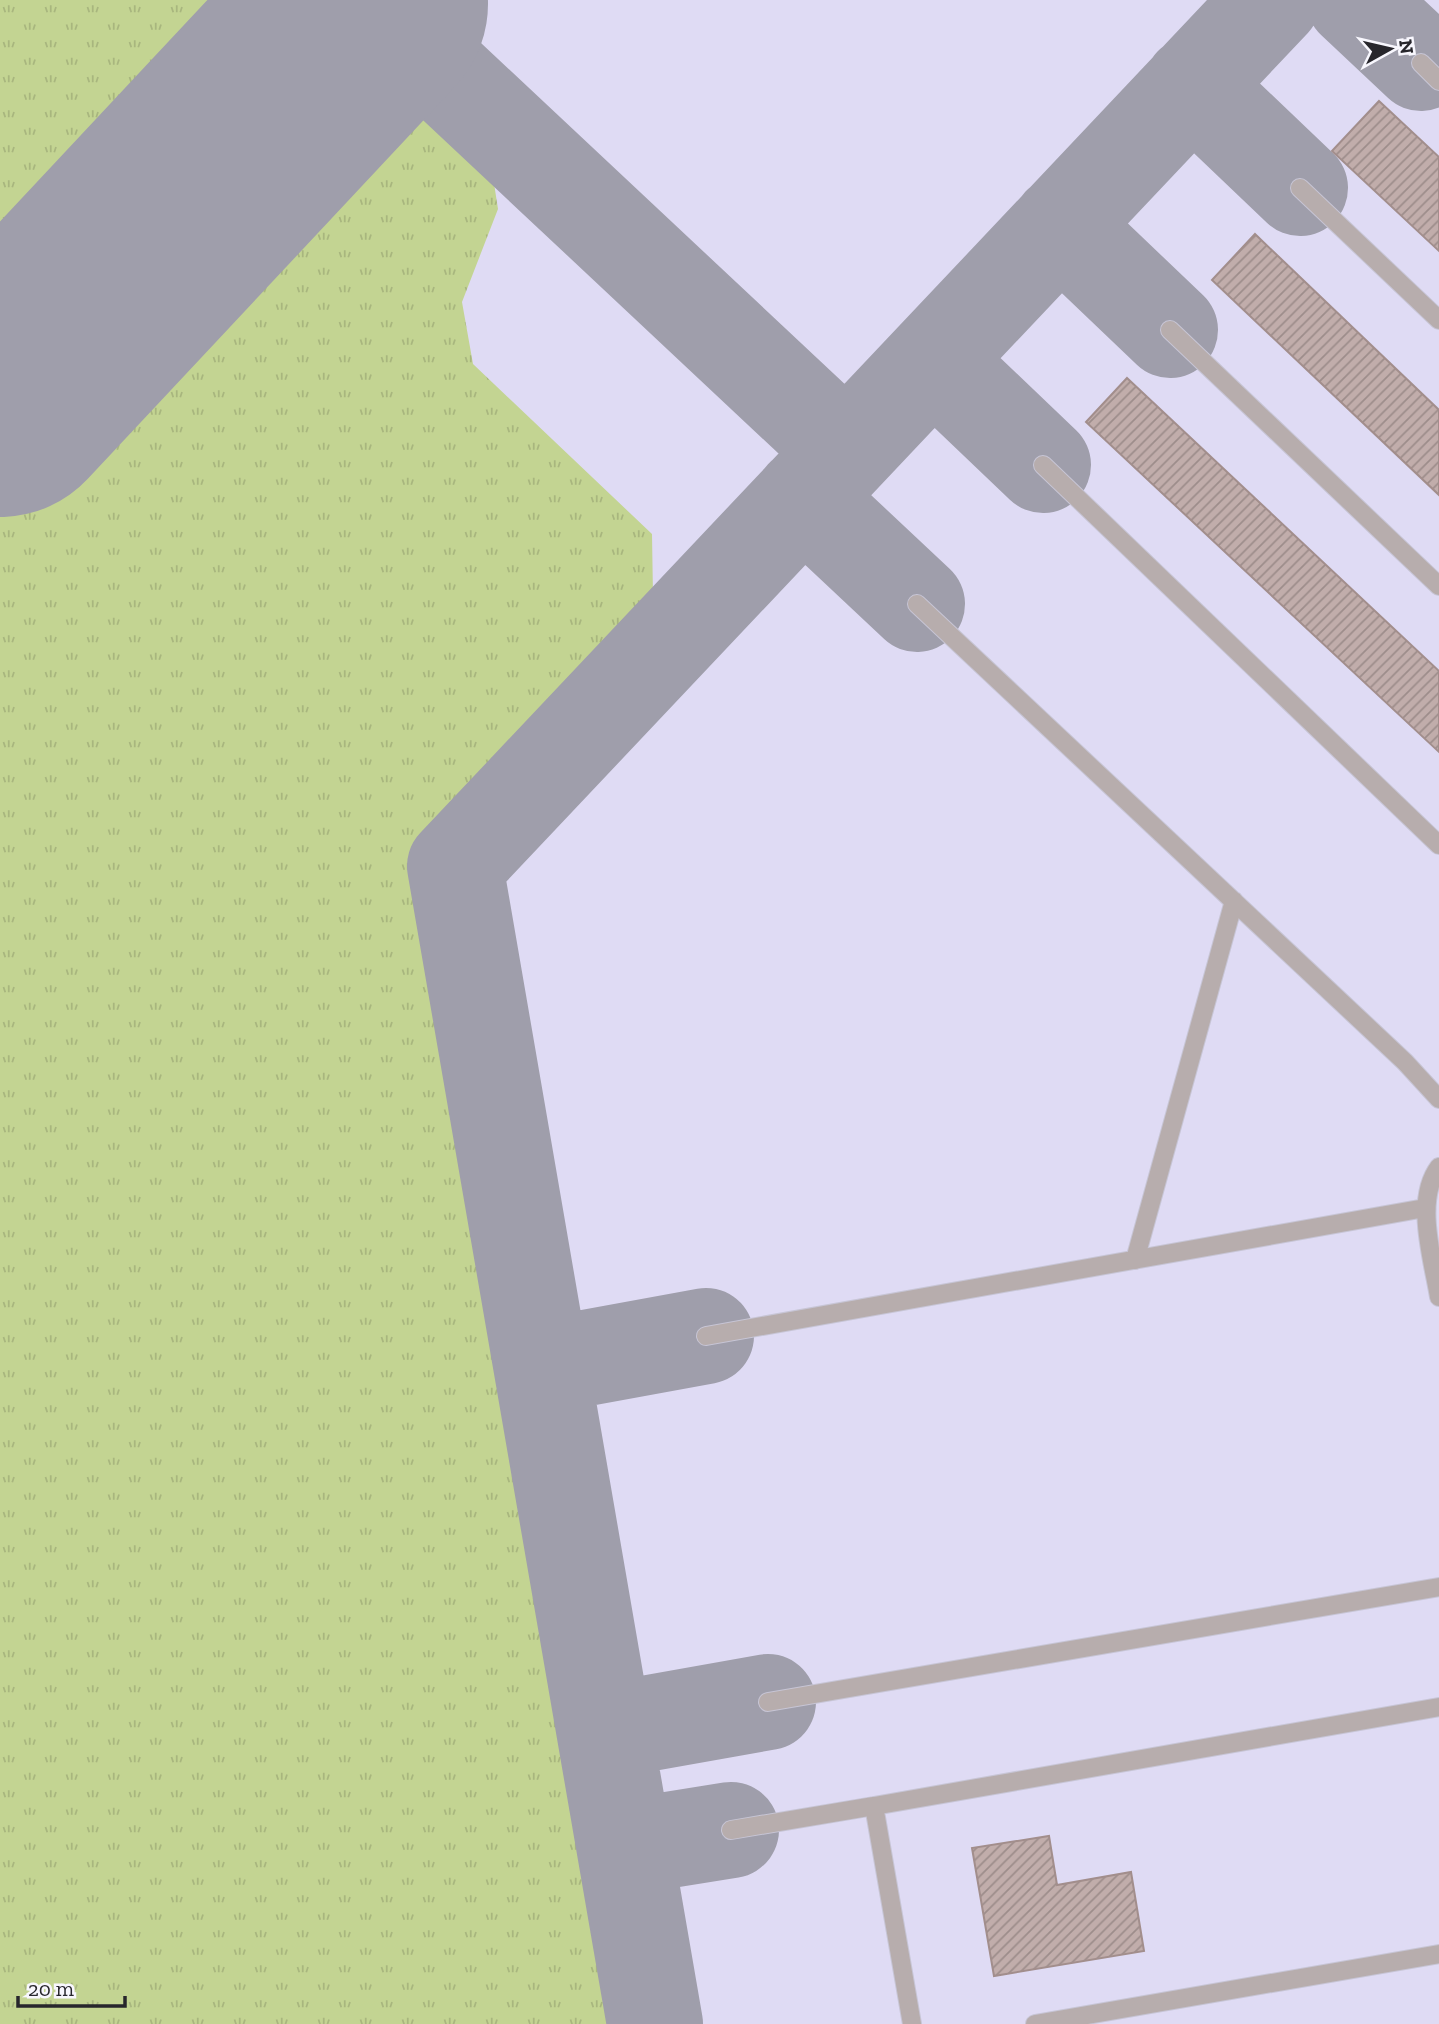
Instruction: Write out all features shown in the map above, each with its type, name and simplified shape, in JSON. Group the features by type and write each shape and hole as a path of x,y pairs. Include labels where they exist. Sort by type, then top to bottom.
{"lane":[{"path":"1420,63 1439,81"},
{"path":"1300,188 1439,320"},
{"path":"1170,330 1439,586"},
{"path":"1044,465 1439,845"},
{"path":"917,604 1405,1062 1439,1099"},
{"path":"1135,1260 1234,901"},
{"path":"1439,1167 1434,1174 1425,1208 1439,1297"},
{"path":"706,1336 1425,1208"},
{"path":"768,1702 1439,1587"},
{"path":"731,1830 1439,1707"},
{"path":"874,1806 912,2024"},
{"path":"1035,2024 1439,1954"}],"shaded area":[{"path":"0,0 1439,0 1439,2024 0,2024"}],"green space":[{"path":"0,0 265,0 264,9 242,36 0,296"},
{"path":"423,98 491,164 498,209 462,302 473,364 652,534 653,596 446,817 434,917 616,2024 0,2024 0,497 361,111"}],"building":[{"path":"1379,101 1439,157 1439,251 1332,151"},
{"path":"1255,234 1439,410 1439,495 1212,280"},
{"path":"1127,378 1439,671 1439,752 1086,422"},
{"path":"1049,1836 1057,1885 1131,1872 1144,1951 994,1976 972,1848"}],"taxiway":[{"path":"365,0 846,451"},
{"path":"655,2024 455,866 1273,0"},
{"path":"1354,0 1421,63"},
{"path":"1192,85 1300,188"},
{"path":"1060,225 1170,330"},
{"path":"933,360 1043,465"},
{"path":"803,497 917,604"},
{"path":"542,1366 706,1336"},
{"path":"605,1731 768,1702"},
{"path":"625,1847 731,1830"}],"runway":[{"path":"0,397 368,4"}]}
